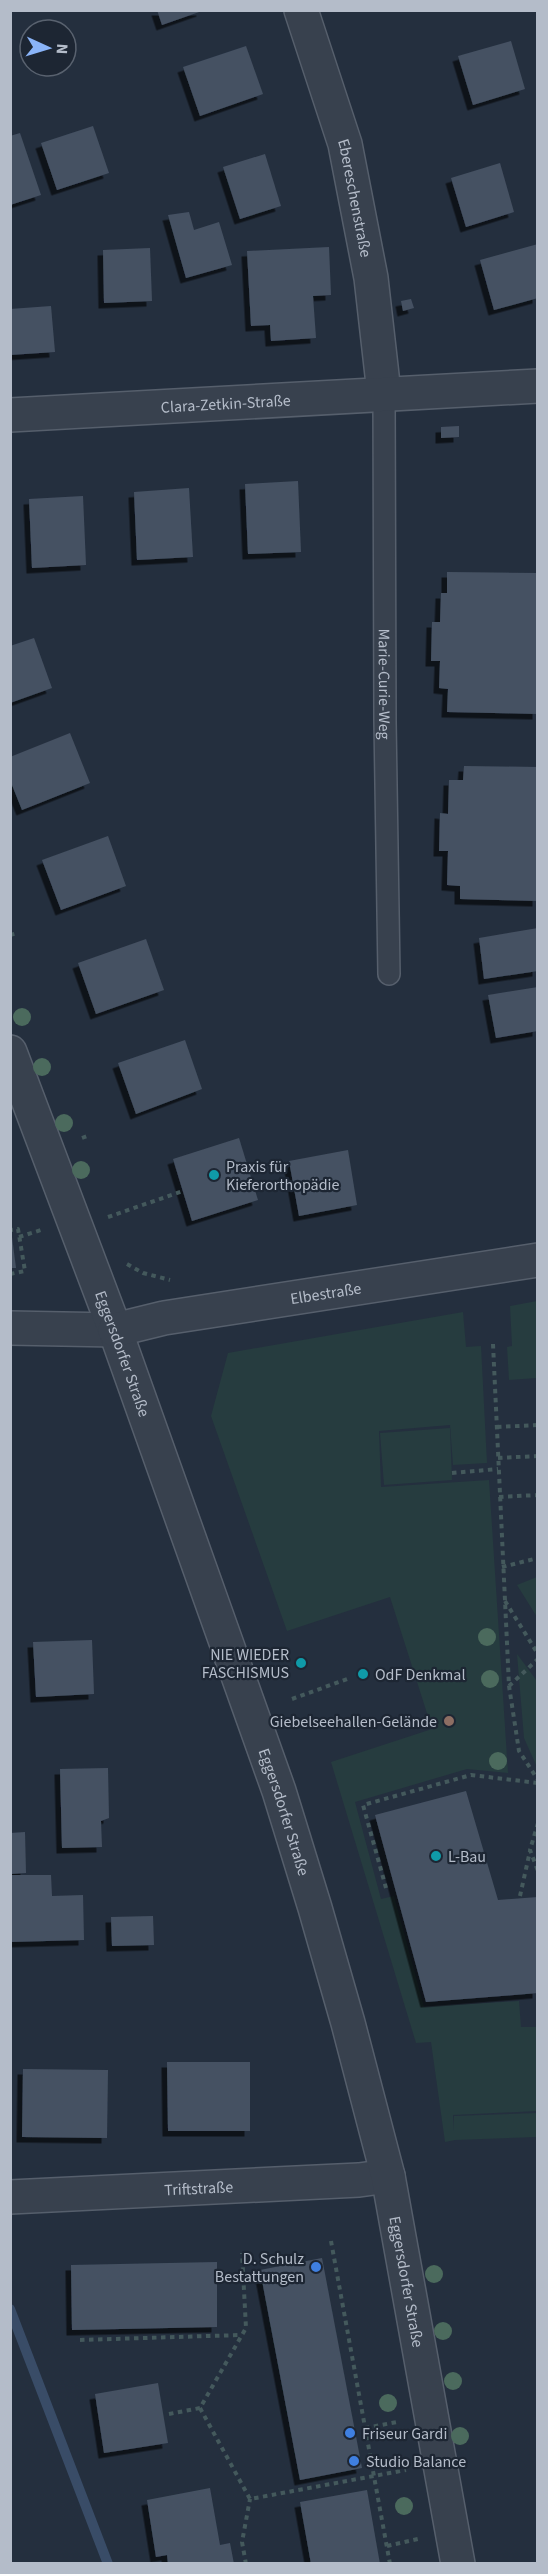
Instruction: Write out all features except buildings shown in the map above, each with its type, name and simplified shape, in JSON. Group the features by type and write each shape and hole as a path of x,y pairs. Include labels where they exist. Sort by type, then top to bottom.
{"street":[{"name":"Ebereschenstraße","path":"301,10 345,144 371,278 384,393"},
{"name":"Clara-Zetkin-Straße","path":"10,415 537,386"},
{"name":"Eggersdorfer Straße","path":"10,1052 115,1330 279,1791 348,2023 388,2176 458,2564"},
{"name":"Elbestraße","path":"10,1328 115,1330 164,1318 537,1260"},
{"name":"Triftstraße","path":"10,2197 359,2180 388,2176"}],"lane":[{"name":"Marie-Curie-Weg","path":"384,393 385,721 389,974"}],"path":[{"path":"10,935 18,933"},
{"path":"82,1138 90,1135"},
{"path":"107,1217 183,1191"},
{"path":"10,1274 25,1271 18,1229 11,1230"},
{"path":"19,1237 44,1229"},
{"path":"121,1260 143,1273 174,1280"},
{"path":"493,1344 509,1686 519,1751 537,1781"},
{"path":"496,1427 537,1425"},
{"path":"498,1458 537,1456"},
{"path":"452,1473 498,1469"},
{"path":"499,1497 537,1495"},
{"path":"502,1568 537,1558"},
{"path":"505,1600 537,1656 509,1686"},
{"path":"292,1699 350,1678"},
{"path":"386,1888 363,1805 471,1775 537,1781"},
{"path":"520,1896 537,1823"},
{"path":"530,1850 537,1871"},
{"path":"331,2241 390,2564"},
{"path":"169,2414 200,2408 246,2328 242,2253"},
{"path":"80,2340 242,2335"},
{"path":"200,2408 250,2499 242,2542 246,2564"},
{"path":"365,2428 399,2422"},
{"path":"250,2499 407,2469"},
{"path":"387,2546 420,2539"}],"green space":[{"path":"537,1301 537,1378 509,1380 507,1347 512,1346 510,1306"},
{"path":"463,1312 466,1347 481,1346 487,1463 453,1465 450,1425 379,1431 381,1487 489,1480 508,1773 467,1769 355,1802 381,1899 394,1896 424,2007 519,2001 521,2027 537,2027 537,2111 453,2115 454,2131 454,2116 537,2113 537,2137 445,2142 431,2042 416,2043 331,1762 432,1729 390,1597 287,1631 211,1416 228,1353"},
{"path":"450,1428 452,1480 384,1485 380,1433"},
{"path":"537,1577 537,1617 517,1585"},
{"path":"517,1654 537,1681 537,1767 524,1738"}],"waterway":[{"path":"10,2309 108,2564"}],"place":[{"name":"Praxis für Kieferorthopädie","path":"214,1175"},
{"name":"NIE WIEDER FASCHISMUS","path":"301,1663"},
{"name":"OdF Denkmal","path":"363,1674"},
{"name":"Giebelseehallen-Gelände","path":"449,1721"},
{"name":"L-Bau","path":"436,1856"},
{"name":"D. Schulz Bestattungen","path":"316,2267"},
{"name":"Friseur Gardi","path":"350,2433"},
{"name":"Studio Balance","path":"354,2461"}]}
